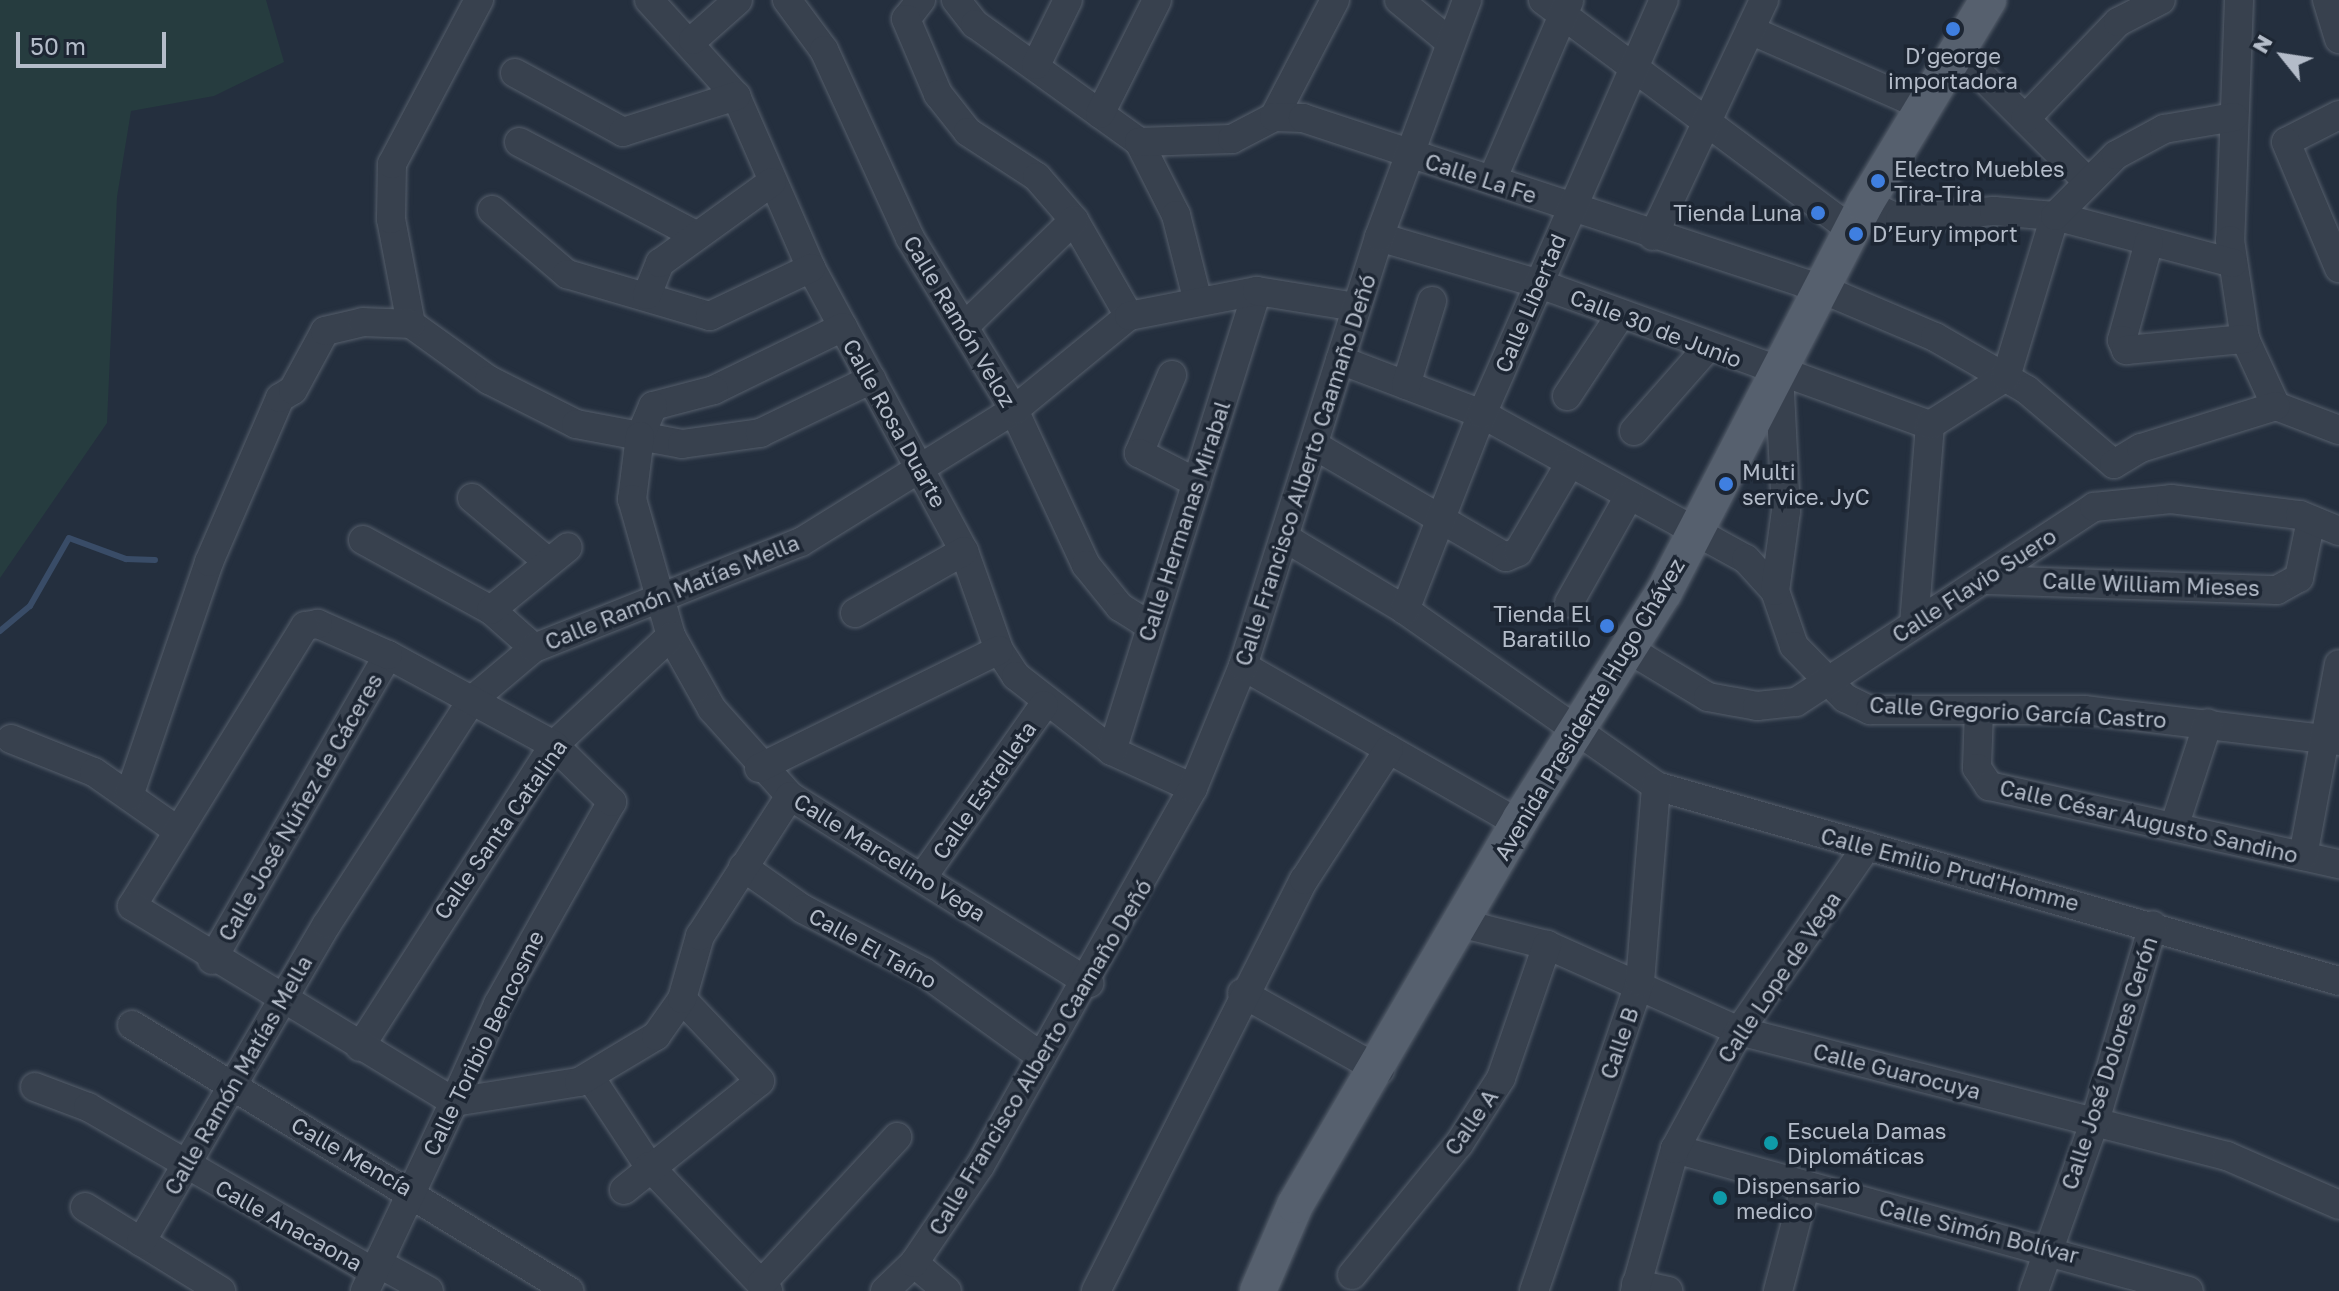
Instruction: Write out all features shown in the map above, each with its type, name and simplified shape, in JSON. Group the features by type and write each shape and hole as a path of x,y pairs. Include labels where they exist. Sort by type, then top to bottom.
{"main road":[{"name":"Avenida Presidente Hugo Chávez","path":"1258,1291 1295,1205 1380,1070 1460,923 1573,731 1630,650 1695,533 1859,217 1957,51 1980,2"}],"street":[{"path":"411,324 391,219 392,164 479,0"},
{"name":"Calle Rosa Duarte","path":"649,0 693,40 736,96 811,268 922,468 964,551 999,650 1044,705 1112,751 1193,788"},
{"path":"693,40 738,0"},
{"name":"Calle Ramón Veloz","path":"787,0 824,50 910,238 1014,410 1086,565 1120,607 1151,626"},
{"path":"921,0 906,19 938,94 968,132 1037,177 1074,220 1129,316"},
{"path":"956,0 975,24 1139,142 1176,215 1197,298"},
{"path":"1036,65 1068,0"},
{"path":"1100,114 1157,0"},
{"path":"1139,142 1232,139 1274,117 1335,0"},
{"path":"1399,0 1451,43"},
{"name":"Calle Francisco Alberto Caamaño Deñó","path":"885,1291 914,1263 1089,983 1193,788 1243,666 1287,539 1356,307 1407,153 1467,0"},
{"name":"Calle Libertad","path":"1405,610 1444,522 1482,414 1664,0"},
{"path":"1653,236 1764,0"},
{"path":"2025,119 2118,22 2161,0"},
{"path":"2239,0 2233,263 2245,339 2276,406"},
{"path":"2327,0 2339,39"},
{"path":"1492,180 1558,5 1633,70 1706,125 1859,217 1900,219 1994,211 2055,216 2233,263"},
{"path":"1750,30 1923,106"},
{"path":"1957,51 2085,179"},
{"path":"515,73 623,132 736,96"},
{"path":"2339,115 2286,142 2339,268"},
{"name":"Calle La Fe","path":"1274,117 1303,118 1653,236 1822,289 2006,377 2114,464"},
{"path":"1914,624 1930,425 2006,377 2055,216 2085,179 2164,129 2234,117"},
{"path":"519,142 697,236"},
{"path":"647,295 660,263 772,182"},
{"path":"492,210 567,274 710,316 811,268"},
{"path":"965,326 1074,220"},
{"name":"Calle 30 de Junio","path":"1379,237 1540,284 1779,374 1930,425"},
{"path":"2149,242 2122,340 2126,350 2245,339"},
{"name":"Calle Ramón Matías Mella","path":"141,1242 281,1001 471,701 534,648 658,594 801,542 1014,410 1129,316 1197,298 1257,291 1356,307"},
{"name":"Calle Hermanas Mirabal","path":"1112,751 1257,291"},
{"path":"1406,385 1432,301"},
{"path":"1567,396 1621,314"},
{"path":"129,796 209,562 280,398 293,390 325,331 363,322 411,324 489,380 576,424 682,444 760,433 872,379"},
{"path":"640,436 653,406 714,390 843,327"},
{"path":"1634,431 1708,347"},
{"name":"Calle Gregorio García Castro","path":"1340,360 1482,414 1746,559 1775,591 1794,646 1828,680 1870,710 2084,710 2208,723 2333,741"},
{"path":"1775,591 1786,511 1779,374"},
{"path":"1172,375 1139,453 1197,483"},
{"path":"2094,507 2109,488 2114,464 2141,448 2276,406 2339,430"},
{"name":"Calle Marcelino Vega","path":"640,436 632,499 671,636 712,709 759,768 790,796 924,875 1089,983"},
{"path":"1314,445 1444,522 1514,556 1570,463"},
{"path":"1569,603 1629,496"},
{"path":"472,498 558,554 491,610"},
{"name":"Calle Flavio Suero","path":"1630,650 1708,697 1757,706 1796,702 1987,580 2094,507 2171,499 2311,520 2339,531"},
{"name":"Calle William Mieses","path":"1987,580 2277,590 2299,578 2311,520"},
{"name":"Calle Emilio Prud'Homme","path":"1287,539 1405,610 1573,731 1656,786 2153,925 2339,981"},
{"path":"363,540 491,610 534,648"},
{"path":"855,613 964,551"},
{"path":"554,745 388,655 318,624 305,626 174,828 132,906 212,960 454,1102 590,1077 656,1036 682,999 700,936 790,796"},
{"name":"Calle Santa Catalina","path":"360,1047 554,745 671,636"},
{"path":"759,768 999,650"},
{"name":"Calle José Núñez de Cáceres","path":"212,960 388,655"},
{"path":"2303,856 2333,741 2339,664"},
{"path":"1243,666 1518,823"},
{"name":"Calle Estrelleta","path":"924,875 1044,705"},
{"name":"Calle César Augusto Sandino","path":"1979,710 1977,768 1989,786 2339,864"},
{"path":"2174,827 2208,723"},
{"path":"11,739 94,772 174,828"},
{"name":"Calle Toribio Bencosme","path":"372,1275 505,991 612,802 554,745"},
{"path":"1096,1291 1118,1259 1242,993 1304,880 1389,749"},
{"name":"Calle B","path":"1534,1291 1640,982 1656,786"},
{"name":"Calle Lope de Vega","path":"1635,1287 1675,1149 1739,1031 1867,846"},
{"name":"Calle El Taíno","path":"743,867 803,909 924,972 1042,1057"},
{"name":"Calle Guarocuya","path":"1460,923 1547,945 1640,982 1739,1031 2227,1156 2339,1205"},
{"name":"Calle José Dolores Cerón","path":"2034,1291 2047,1247 2095,1121 2153,925"},
{"name":"Calle A","path":"1352,1275 1459,1144 1501,1078 1547,945"},
{"path":"1242,993 1380,1070"},
{"path":"624,1190 649,1166 760,1081 682,999"},
{"name":"Calle Mencía","path":"132,1025 231,1087 412,1190 569,1291"},
{"path":"590,1077 649,1166 765,1287 897,1137"},
{"name":"Calle Anacaona","path":"35,1087 88,1107 372,1275 429,1291"},
{"name":"Calle Simón Bolívar","path":"1675,1149 1805,1188 2047,1247 2189,1291"},
{"path":"1778,1291 1805,1188"},
{"path":"85,1207 221,1291"},
{"path":"914,1263 947,1291"},
{"path":"1635,1287 1668,1291"}],"green space":[{"path":"0,0 266,0 284,62 214,96 131,111 117,197 107,423 0,578"}],"waterway":[{"path":"0,631 30,606 69,538 126,559 155,560"}],"place":[{"name":"D’george importadora","path":"1953,29"},
{"name":"Electro Muebles Tira-Tira","path":"1878,181"},
{"name":"Tienda Luna","path":"1818,213"},
{"name":"D’Eury import","path":"1856,234"},
{"name":"Multi service. JyC","path":"1726,484"},
{"name":"Tienda El Baratillo","path":"1607,626"},
{"name":"Escuela Damas Diplomáticas","path":"1771,1143"},
{"name":"Dispensario medico","path":"1720,1198"}]}
